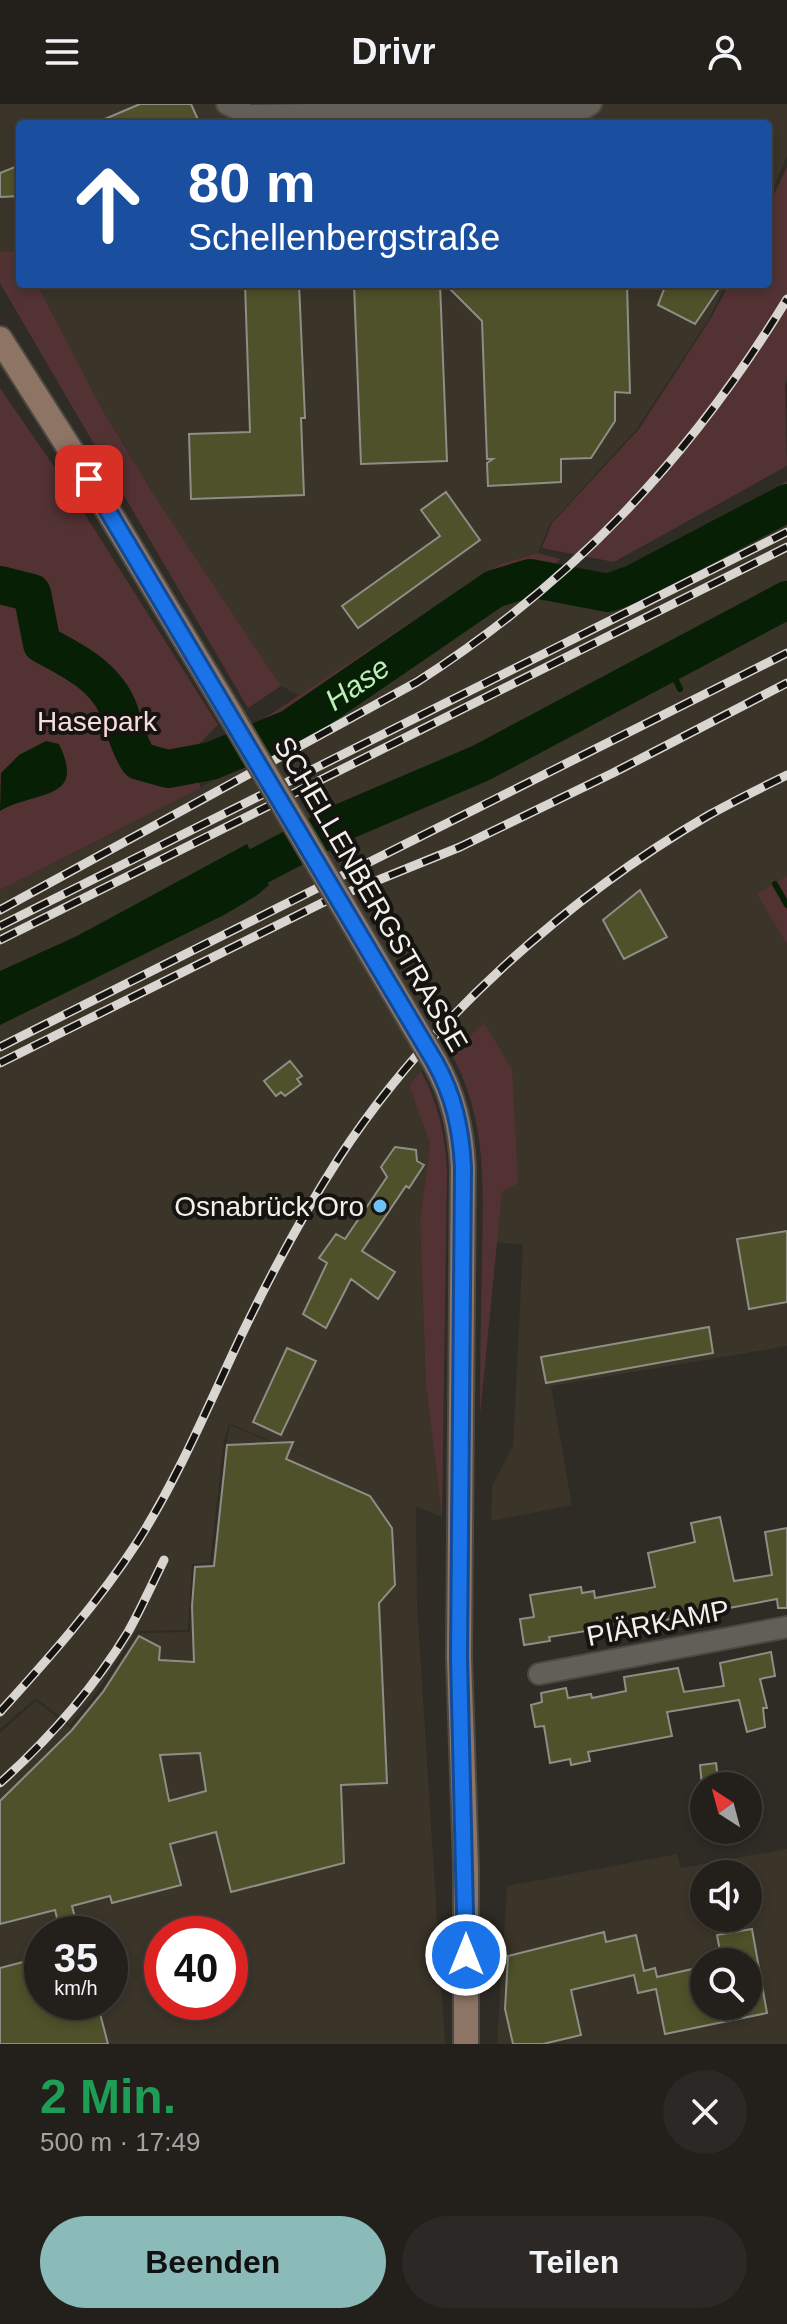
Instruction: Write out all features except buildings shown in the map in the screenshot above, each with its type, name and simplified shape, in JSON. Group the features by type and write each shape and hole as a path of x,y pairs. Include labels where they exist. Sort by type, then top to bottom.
{"street":[{"path":"227,104 249,115 548,110 585,108 591,104"},
{"name":"SCHELLENBERGSTRASSE","path":"0,339 89,479 435,1062 452,1099 461,1130 460,1690 466,1866 466,2044"},
{"name":"PIÄRKAMP","path":"539,1674 787,1627"}],"shaded area":[{"path":"0,104 787,104 787,156 772,191 772,120 16,120 16,252 0,252"},
{"path":"39,288 724,288 709,319 636,430 550,524 538,553 500,564 301,696 281,686 154,495 103,411"},
{"path":"787,514 787,1346 551,1386 572,1505 491,1521 492,1486 513,1446 523,1245 496,1242 502,1192 484,1023 451,1053 421,1071 409,1086 430,1144 420,1221 426,1386 442,1517 416,1506 417,1604 445,2044 0,2044 0,1733 36,1701 71,1728 101,1691 138,1633 190,1632 194,1565 212,1564 230,1425 324,1465 229,1423 224,1441 210,1563 192,1564 188,1630 137,1631 99,1689 70,1725 36,1698 0,1729 0,890 201,788 494,589 530,578 575,586 582,593 706,557"},
{"path":"46,741 59,744 66,763 67,776 62,785 54,791 0,811 1,773 19,755"},
{"path":"247,844 269,885 256,896 224,915 0,1025 0,971 77,936"},
{"path":"787,1849 787,2044 497,2044 507,1886 677,1854 681,1868 690,1866 690,1932 762,1932 762,1860 726,1860"}],"green space":[{"path":"787,167 787,466 614,562 542,548 552,523 639,429 727,288 772,288 772,199"},
{"path":"0,252 16,252 16,288 39,288 103,411 154,495 281,686 248,708 0,283"},
{"name":"Hasepark","path":"0,388 64,481 218,725 188,755 201,788 0,890"},
{"path":"787,481 787,514 607,611 582,593"},
{"path":"538,553 560,559 540,580 530,578 494,589 291,728 266,740 257,723 500,564"},
{"path":"787,876 787,944 757,894"},
{"path":"484,1023 512,1069 518,1183 502,1192 480,1415 481,1155 472,1104 451,1053"},
{"path":"421,1071 440,1119 447,1170 442,1517 426,1386 420,1221 430,1144 409,1086"}],"waterway":[{"name":"Hase","path":"0,585 32,593 42,644 86,670 104,686 118,708 139,761 168,769 211,761 291,728 494,589 530,578 608,593 633,584 787,503"},
{"name":"Hase","path":"213,890 343,822 481,763 787,600"},
{"path":"668,663 680,689"},
{"path":"775,884 787,905"}],"railway":[{"path":"0,910 417,682 527,602 577,559 669,463 750,357 787,299"},
{"path":"0,926 787,532"},
{"path":"0,940 787,547"},
{"path":"0,1047 787,653"},
{"path":"0,1063 324,902 460,847 613,773 787,683"},
{"path":"0,1712 90,1608 138,1541 180,1465 300,1222 339,1158 415,1058 504,966 604,884 709,815 787,775"},
{"path":"0,1783 53,1731 100,1673 128,1632 164,1560"}],"place":[{"name":"Osnabrück Oro","path":"380,1206"}],"route":[{"path":"89,479 435,1062 444,1078 461,1130 459,1657 466,1955"}]}
